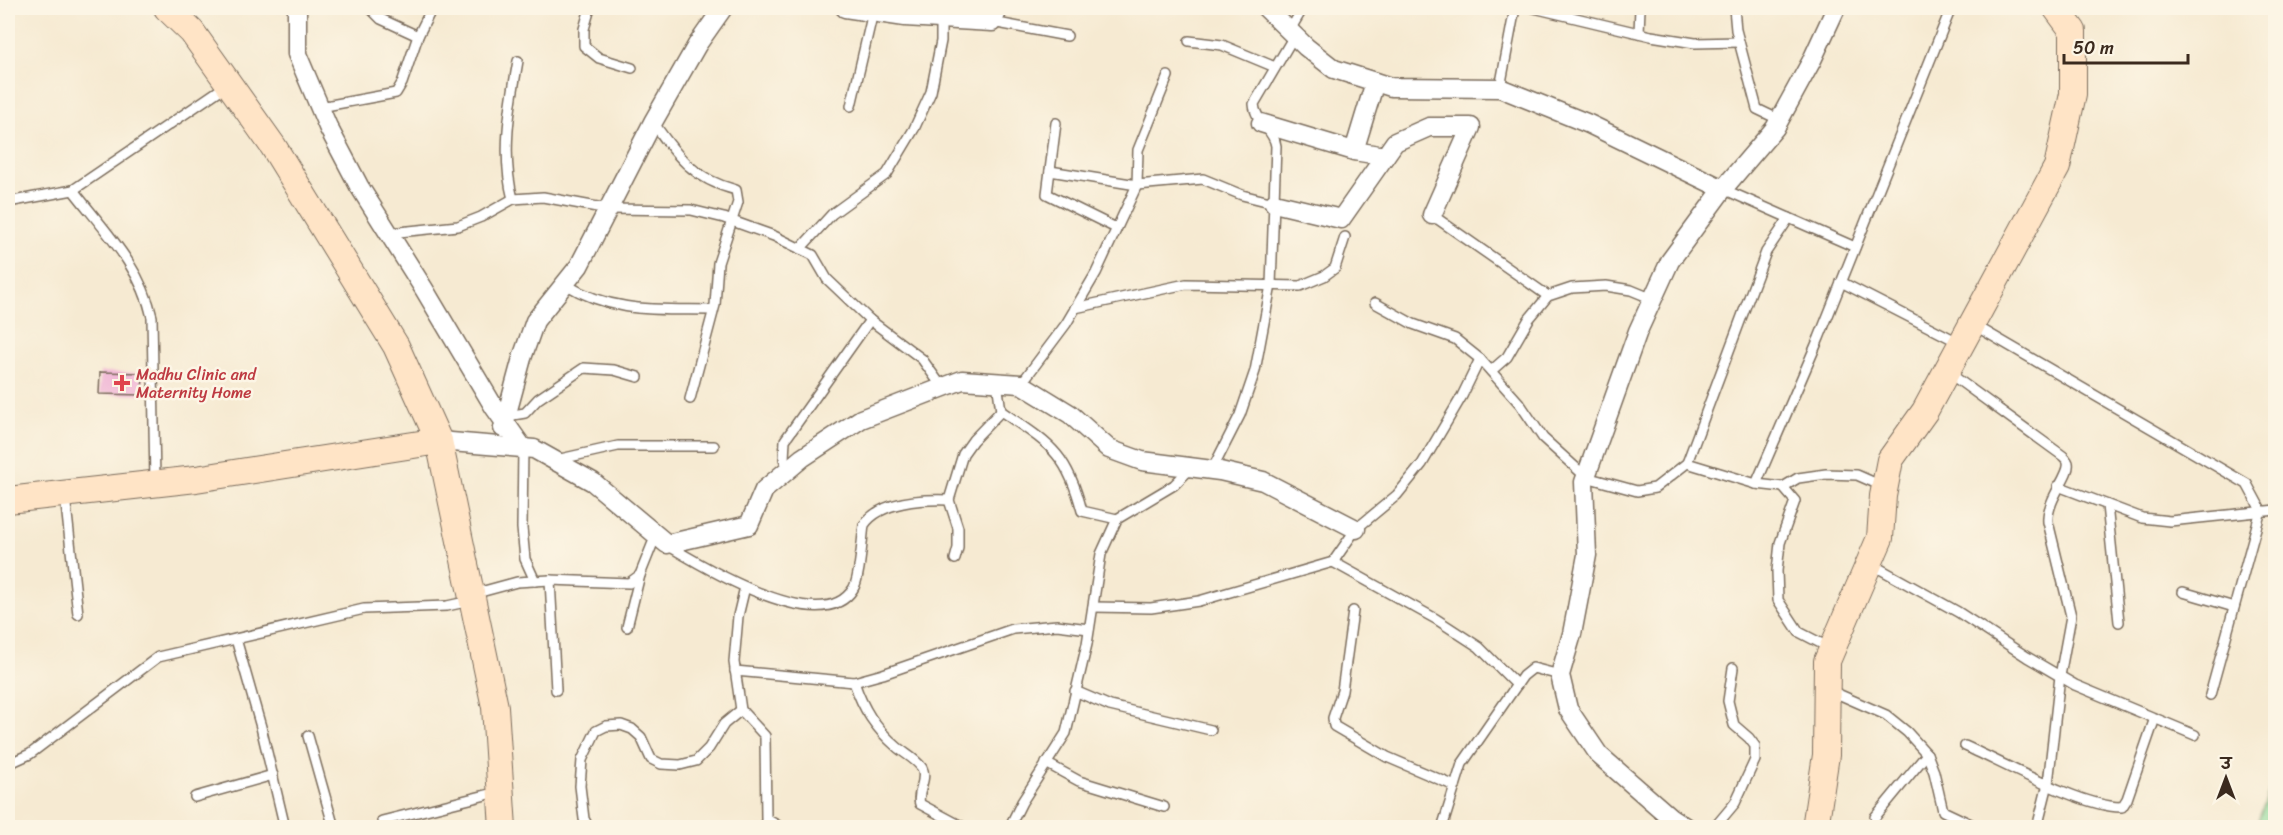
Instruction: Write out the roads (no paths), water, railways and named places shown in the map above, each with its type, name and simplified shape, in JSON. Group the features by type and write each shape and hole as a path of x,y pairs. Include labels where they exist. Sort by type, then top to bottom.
{"main road":[{"path":"167,8 192,32 273,146 396,346 440,441 495,707 503,828"},
{"path":"1815,828 1826,755 1827,661 1880,538 1890,460 1925,411 2057,167 2073,94 2073,31 2056,8"},
{"path":"8,501 155,484 440,441"}],"street":[{"path":"297,8 297,54 359,186 494,407 506,418 523,448"},
{"path":"499,445 535,321 579,266 653,122 697,45 723,8"},
{"path":"845,8 905,17 941,19 995,15"},
{"path":"1266,8 1306,47 1334,69 1391,87 1500,88 1589,124 1723,189"},
{"path":"1687,828 1670,817 1599,755 1568,709 1560,675 1572,634 1587,555 1584,482 1638,331 1670,261 1723,189 1775,128 1811,62 1836,8"},
{"path":"1354,151 1376,82"},
{"path":"1261,123 1354,151 1385,156"},
{"path":"1274,203 1341,219 1395,142 1429,127 1471,128 1432,215"},
{"path":"440,441 534,449 593,482 661,540 749,525 764,490 789,469 861,420 962,380 1021,384 1070,414 1110,449 1142,461 1212,470 1263,481 1356,530"}],"lane":[{"path":"370,8 381,19 418,36"},
{"path":"320,107 396,93 402,83 418,36 432,8"},
{"path":"590,8 584,29 584,46 599,58 632,68"},
{"path":"1212,470 1240,415 1255,370 1271,285 1275,138 1261,123 1254,110 1254,104 1275,67 1303,8"},
{"path":"1500,88 1515,8"},
{"path":"1534,8 1638,33 1695,43 1739,42"},
{"path":"1638,33 1640,8"},
{"path":"1734,8 1739,42 1757,109 1780,120"},
{"path":"1756,484 1841,282 1951,8"},
{"path":"851,106 873,12"},
{"path":"995,15 1066,36"},
{"path":"800,249 832,214 887,174 914,129 931,92 941,41 941,19"},
{"path":"1189,41 1222,45 1275,67"},
{"path":"513,199 508,180 509,110 518,61"},
{"path":"1021,384 1075,308 1096,273 1137,185 1138,150 1168,76"},
{"path":"8,202 73,190 229,84"},
{"path":"653,122 675,153 694,172 718,185 736,190 738,202 718,263 713,310 690,399"},
{"path":"1056,123 1047,194 1116,228"},
{"path":"1050,171 1137,185 1203,179 1242,195 1274,203"},
{"path":"1723,189 1855,247"},
{"path":"73,190 134,268 148,297 152,318 155,484"},
{"path":"388,233 458,226 481,217 513,199 543,197 608,209 691,210 732,221 774,236 813,255 827,279 870,320 922,359 942,387"},
{"path":"1432,215 1548,296"},
{"path":"1375,303 1413,324 1455,339 1480,359 1520,404 1543,438 1586,477 1637,491 1655,488 1688,464 1766,252 1789,218"},
{"path":"1075,308 1186,284 1300,286 1324,276 1335,268 1346,237"},
{"path":"1841,282 1967,334 2247,484 2261,510 2210,695"},
{"path":"565,284 604,303 629,308 713,310"},
{"path":"1491,371 1507,357 1529,319 1548,296 1572,288 1606,286 1631,290 1653,298"},
{"path":"789,469 784,459 785,440 870,320"},
{"path":"1093,607 1151,608 1199,601 1332,562 1356,530 1397,495 1422,464 1462,396 1480,359"},
{"path":"506,418 525,413 538,399 584,368 614,370 638,377"},
{"path":"1947,371 2068,462 2068,469 2048,509 2048,516 2071,616 2060,676 2048,784 2037,828"},
{"path":"998,382 1001,411 1043,440 1063,460 1076,486 1082,511 1117,519"},
{"path":"955,559 958,548 958,528 949,500 963,454 1001,411"},
{"path":"554,460 618,446 714,446"},
{"path":"523,448 522,528 525,559 535,581"},
{"path":"1688,464 1756,484 1783,487 1798,477 1826,474 1857,475 1885,487"},
{"path":"1009,828 1022,802 1066,733 1089,629 1101,555 1117,519 1174,486 1192,467"},
{"path":"2058,486 2142,518 2170,521 2276,510"},
{"path":"1783,487 1795,501 1780,543 1777,571 1778,600 1799,632 1832,649"},
{"path":"65,494 78,614"},
{"path":"627,627 640,575 661,540 707,569 745,588 786,603 835,604 847,597 855,586 864,525 869,518 884,509 922,499 949,500"},
{"path":"2107,505 2119,622"},
{"path":"1332,562 1420,609 1479,647 1517,685"},
{"path":"1869,563 1958,612 2026,657 2075,685 2195,735"},
{"path":"8,764 30,754 158,657 364,609 447,606 517,582 550,580 629,583 640,575"},
{"path":"550,580 556,690"},
{"path":"745,588 738,616 735,670 741,710 765,736 766,819 777,825 777,828"},
{"path":"2183,592 2234,607"},
{"path":"1353,611 1342,691 1333,718 1334,726 1388,757 1455,786"},
{"path":"735,670 854,682 1013,629 1057,625 1089,629"},
{"path":"236,639 285,828"},
{"path":"1442,828 1462,764 1517,685 1533,668 1560,675"},
{"path":"1714,828 1735,803 1755,760 1755,746 1734,725 1728,701 1734,668"},
{"path":"854,682 861,704 872,723 898,749 921,767 924,773 918,800 920,804 965,828"},
{"path":"1827,689 1886,714 1907,732 1927,754 1934,772 1943,811 1979,828"},
{"path":"1075,691 1110,706 1211,730"},
{"path":"589,828 584,819 580,786 582,760 596,731 606,726 621,725 632,729 641,737 651,759 661,764 680,765 696,761 710,748 724,724 741,710"},
{"path":"1965,746 2102,806 2122,807 2127,799 2155,718"},
{"path":"308,736 333,828"},
{"path":"1875,817 1927,754"},
{"path":"1046,763 1079,780 1164,807"},
{"path":"195,797 273,775"},
{"path":"382,821 500,792"}],"place":[{"name":"Madhu Clinic and Maternity Home","path":"122,383"}]}
